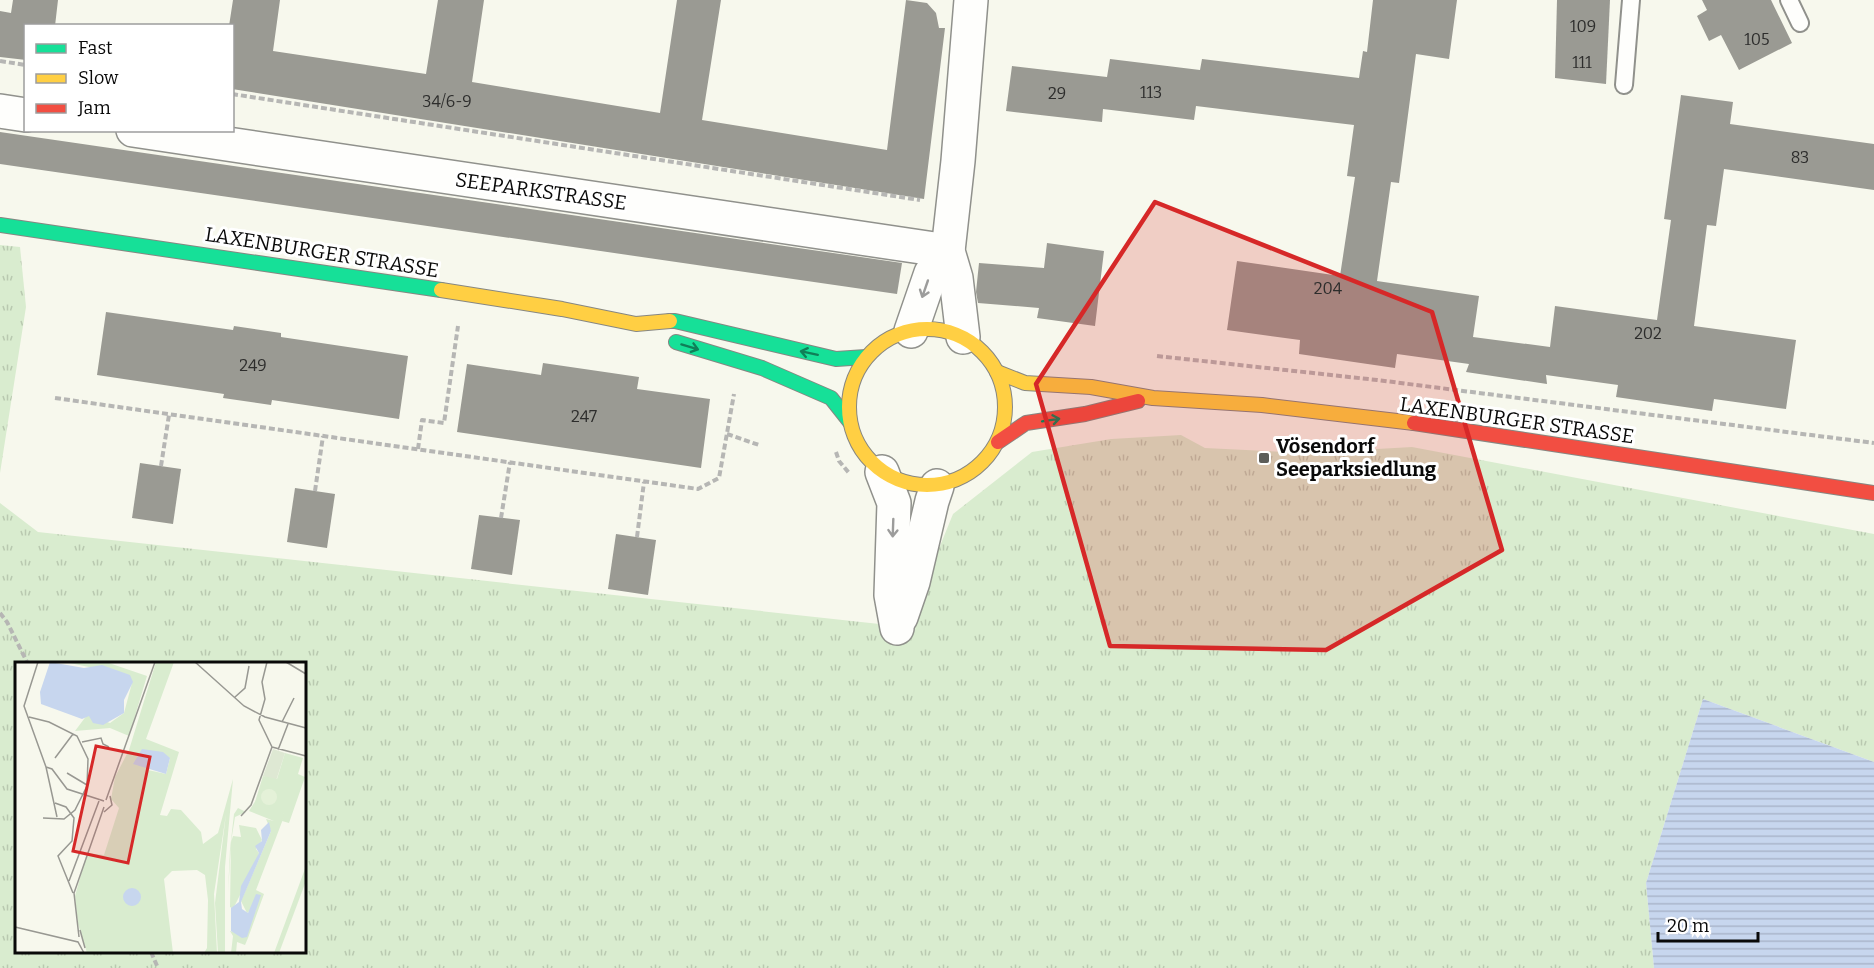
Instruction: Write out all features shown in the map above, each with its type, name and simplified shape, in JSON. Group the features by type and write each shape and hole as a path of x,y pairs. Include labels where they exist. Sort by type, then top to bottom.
{"main road":[{"name":"LAXENBURGER STRASSE","path":"0,225 463,293 636,324 668,340 762,368 831,398 850,422"},
{"name":"LAXENBURGER STRASSE","path":"636,324 675,321 836,359 866,357"},
{"path":"936,329 963,336 979,347 997,372 1006,398 1006,415 998,442 984,462 962,478 937,486 906,483 868,475 869,461 855,438 850,422 850,394 853,381 866,357 891,337 911,331 936,329"},
{"name":"LAXENBURGER STRASSE","path":"997,372 1025,383 1091,387 1153,398 1262,405 1437,426 1874,493"},
{"name":"LAXENBURGER STRASSE","path":"998,442 1026,423 1085,414 1153,398"}],"street":[{"path":"963,336 956,278 948,252 971,0"},
{"path":"0,111 24,115"},
{"name":"SEEPARKSTRASSE","path":"146,132 948,252"},
{"path":"911,331 931,273 948,252"},
{"path":"868,475 894,503 891,596 897,628 913,582 937,486"}],"lane":[{"path":"1624,85 1631,0"},
{"path":"1789,0 1800,23"}],"path":[{"path":"0,61 24,65"},
{"path":"234,94 930,202"},
{"path":"418,450 422,420 444,423 463,293"},
{"path":"1157,356 1377,380 1874,443"},
{"path":"55,398 698,489 719,478 734,392"},
{"path":"161,466 169,414"},
{"path":"727,434 759,445"},
{"path":"315,491 323,436"},
{"path":"833,444 839,461 868,475"},
{"path":"501,518 510,462"},
{"path":"637,537 645,482"},
{"path":"0,613 7,621 28,662"},
{"path":"153,953 158,968"}],"highlighted area":[{"path":"1155,202 1432,312 1502,550 1326,650 1110,646 1036,384"}],"green space":[{"path":"0,245 20,247 26,307 0,473"},
{"path":"1181,435 1205,448 1306,453 1412,447 1874,534 1874,762 1703,699 1646,883 1654,968 0,968 0,503 38,532 907,627 953,514 1032,452 1111,439"}],"water":[{"path":"1703,699 1874,762 1874,968 1654,968 1646,883"}],"building":[{"path":"13,0 58,0 55,24 24,24 24,60 0,57 0,11 11,13"},
{"path":"233,0 280,0 273,51 426,74 438,0 484,0 472,82 660,113 677,0 721,0 702,120 887,150 906,0 927,3 936,13 939,28 945,28 924,199 234,89 234,24 229,24"},
{"path":"1373,0 1457,0 1449,59 1416,54 1399,183 1391,182 1377,281 1479,296 1473,337 1550,347 1555,306 1657,320 1671,220 1664,219 1681,95 1733,102 1730,124 1874,144 1874,190 1724,169 1716,226 1707,225 1694,326 1796,340 1786,409 1714,399 1712,411 1616,397 1618,385 1546,375 1547,384 1466,372 1469,364 1397,354 1395,368 1299,354 1300,340 1227,330 1237,261 1340,276 1355,177 1347,176 1354,125 1196,106 1194,120 1103,109 1102,122 1006,111 1012,66 1107,77 1110,59 1200,70 1202,59 1359,78 1363,51 1367,52"},
{"path":"1557,0 1610,0 1606,84 1555,78"},
{"path":"1702,0 1771,0 1792,43 1739,70 1721,35 1709,41 1697,16 1707,10"},
{"path":"0,132 902,263 897,294 0,164"},
{"path":"1047,243 1104,251 1095,326 1037,318 1039,308 978,303 976,292 979,263 1044,268"},
{"path":"106,312 233,330 234,326 281,333 281,337 408,356 399,419 272,400 271,405 223,398 224,394 97,375"},
{"path":"543,363 639,377 637,389 710,399 701,468 457,432 467,364 541,375"},
{"path":"140,463 181,469 173,524 132,518"},
{"path":"295,488 335,494 327,548 287,542"},
{"path":"479,515 520,520 512,575 471,569"},
{"path":"616,534 656,540 648,595 608,589"}],"traffic: fast":[{"path":"0,225 441,290"},
{"path":"670,321 836,359 866,357"},
{"path":"676,342 762,368 831,398 850,422"}],"traffic: slow":[{"path":"441,290 562,309 636,324 670,321"},
{"path":"927,329 942,330 957,335 982,352 999,377 1004,392 1005,407 1004,422 999,437 982,462 957,479 942,484 927,485 912,484 897,479 872,462 855,437 850,422 849,407 850,392 855,377 872,352 897,335 912,330 927,329"},
{"path":"997,372 1025,383 1091,387 1153,398 1262,405 1414,423"}],"traffic: jam":[{"path":"998,442 1026,423 1085,414 1138,401"},
{"path":"1414,423 1874,493"}],"place":[{"name":"Vösendorf Seeparksiedlung","path":"1264,458"}]}
